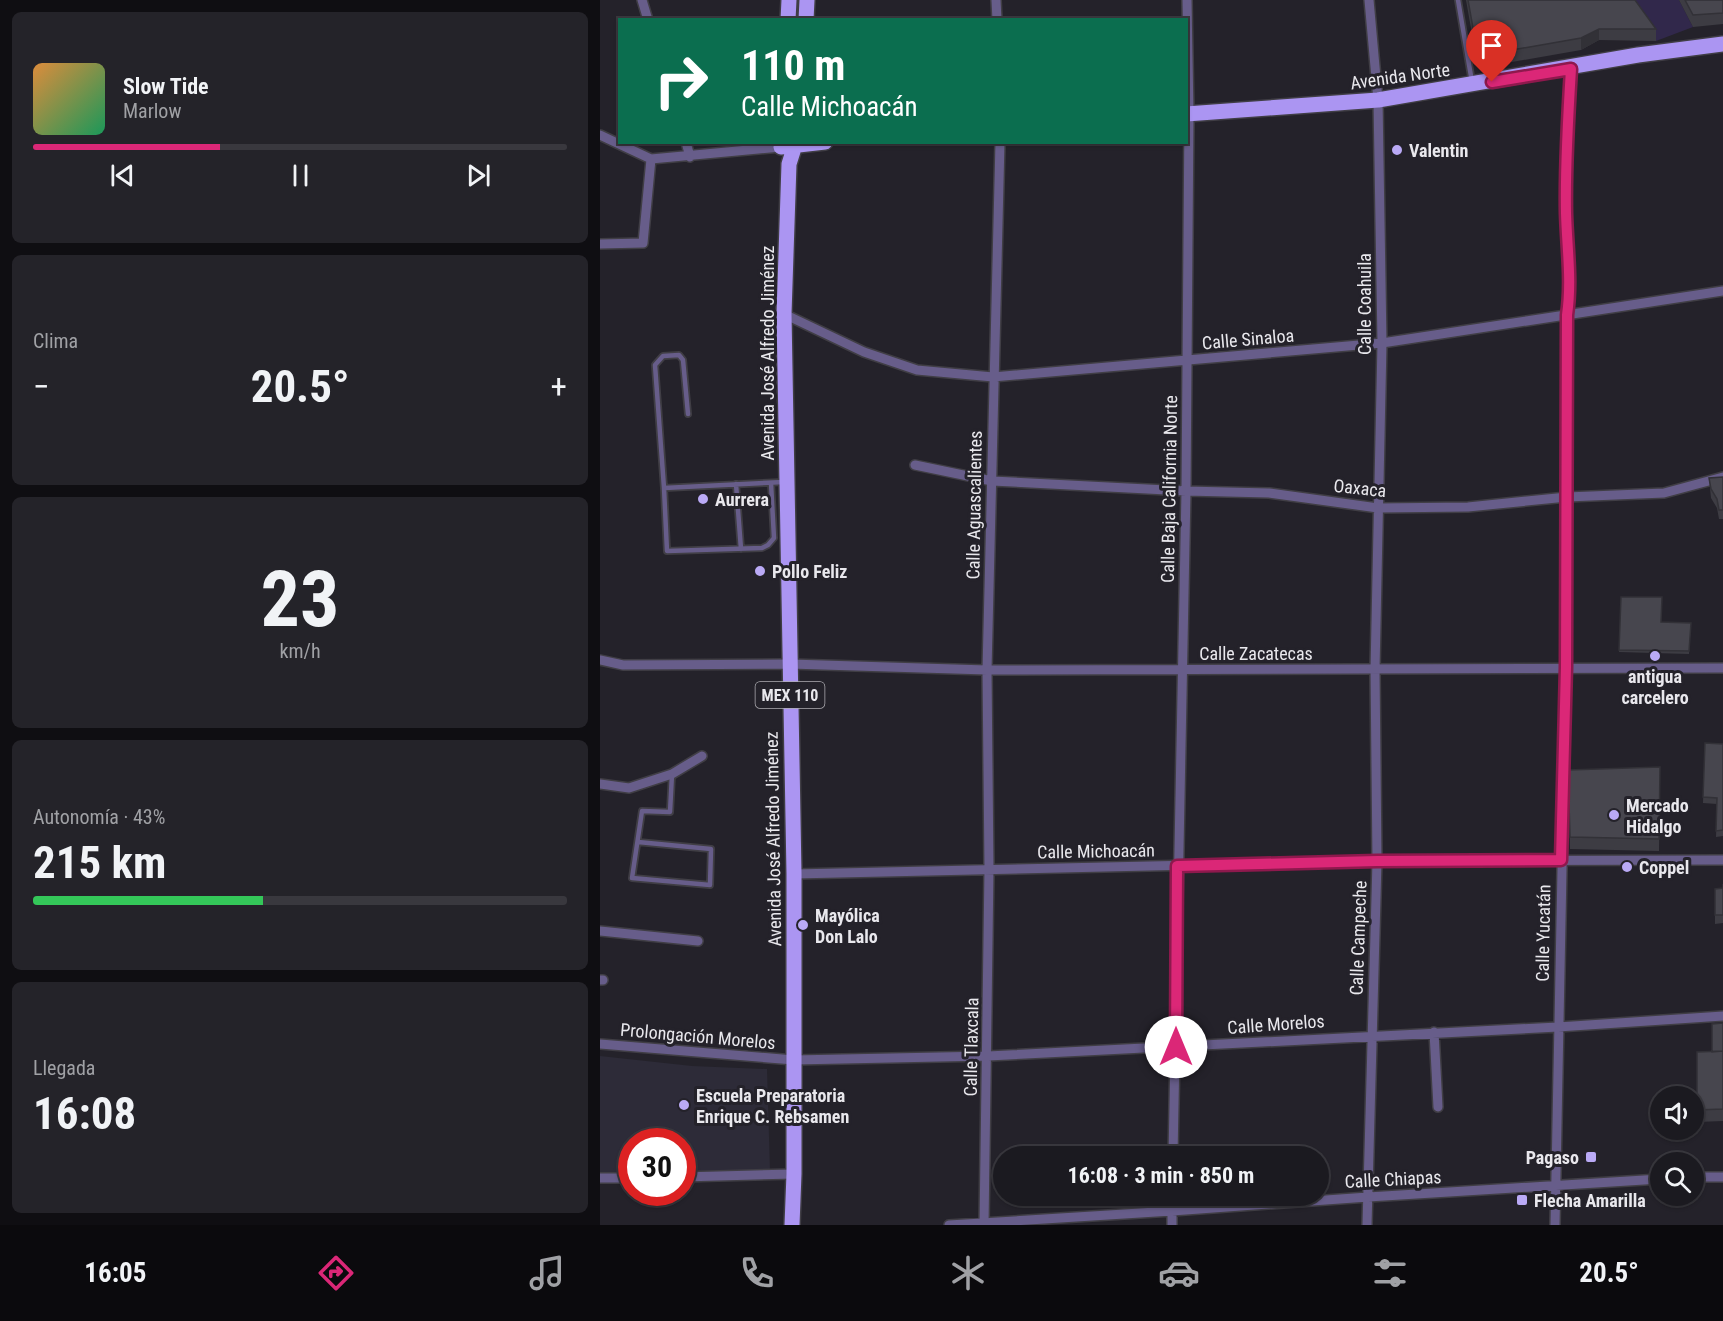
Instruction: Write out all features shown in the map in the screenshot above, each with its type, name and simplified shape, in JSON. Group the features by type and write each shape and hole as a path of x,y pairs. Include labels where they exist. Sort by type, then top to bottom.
{"main road":[{"path":"788,18 789,0"},
{"path":"806,18 807,0"},
{"name":"Avenida Norte","path":"1188,114 1378,100 1571,69 1638,55 1723,44"},
{"name":"Avenida José Alfredo Jiménez","path":"789,144 779,482 790,664 794,874 792,1225"}],"street":[{"path":"642,0 647,18"},
{"path":"996,0 997,18"},
{"name":"Calle Baja California Norte","path":"1187,0 1187,18"},
{"name":"Calle Coahuila","path":"1369,0 1378,100 1382,342 1378,508"},
{"name":"Calle Yucatán","path":"1555,1225 1566,667 1567,315 1571,292 1566,214 1566,165 1571,69"},
{"path":"600,135 618,143"},
{"path":"619,144 651,159 690,157 789,144"},
{"path":"687,144 690,157"},
{"name":"Calle Aguascalientes","path":"989,869 987,670 1000,144"},
{"name":"Calle Baja California Norte","path":"1173,1146 1186,491 1188,144"},
{"path":"600,244 643,243 651,159"},
{"name":"Calle Sinaloa","path":"784,314 864,352 917,370 993,377 1382,342 1723,291"},
{"name":"Oaxaca","path":"915,465 992,481 1186,491 1269,492 1378,508 1468,507 1567,497 1664,493 1723,477"},
{"name":"Calle Campeche","path":"1367,1225 1377,861 1375,670 1378,508"},
{"name":"Calle Zacatecas","path":"600,660 623,665 790,664 987,670 1723,668"},
{"path":"600,784 629,788 672,774 702,756"},
{"name":"Calle Michoacán","path":"794,874 1377,861 1723,860"},
{"name":"Calle Tlaxcala","path":"984,1224 989,869"},
{"path":"600,931 698,941"},
{"name":"Calle Morelos","path":"794,1060 987,1056 1558,1027 1723,1016"},
{"path":"1434,1032 1438,1107"},
{"name":"Prolongación Morelos","path":"600,1044 794,1060"},
{"path":"696,1177 794,1174"},
{"path":"1704,1178 1723,1177"},
{"path":"600,1178 618,1178"},
{"name":"Calle Chiapas","path":"949,1225 1650,1180"},
{"path":"1172,1206 1172,1225"}],"lane":[{"path":"1458,0 1472,85"},
{"path":"664,488 779,482 774,538 762,548 667,551 655,365 663,356 679,355 682,360 688,414"},
{"path":"736,484 741,549"},
{"path":"638,842 711,849 711,885 632,878 642,812 670,812 672,774"}],"shaded area":[{"path":"1628,0 1679,0 1693,27 1656,41"},
{"name":"Escuela Preparatoria Enrique C. Rebsamen","path":"600,1056 692,1066 767,1069 770,1171 696,1172 696,1128 618,1128 618,1173 600,1173"}],"building":[{"path":"1468,0 1635,0 1656,29 1599,29 1581,38 1478,56"},
{"path":"1685,0 1723,0 1723,13 1693,15"},
{"path":"1723,477 1723,510 1719,510 1709,478"},
{"path":"1621,597 1662,597 1661,622 1691,623 1689,651 1619,650"},
{"path":"1705,743 1723,744 1723,830 1716,831 1717,798 1703,797"},
{"name":"Mercado Hidalgo","path":"1660,767 1659,839 1570,837 1568,770"},
{"path":"1723,888 1723,915 1715,915 1715,889"},
{"path":"1723,1023 1723,1051 1712,1052 1712,1024"},
{"path":"1723,1051 1723,1109 1704,1110 1704,1086 1697,1086 1697,1052"}],"place":[{"name":"Valentin","path":"1397,150"},
{"name":"Aurrera","path":"703,499"},
{"name":"Pollo Feliz","path":"760,571"},
{"name":"antigua carcelero","path":"1655,656"},
{"name":"Mercado Hidalgo","path":"1614,815"},
{"name":"Coppel","path":"1627,867"},
{"name":"Mayólica Don Lalo","path":"803,925"},
{"name":"Escuela Preparatoria Enrique C. Rebsamen","path":"684,1105"},
{"name":"Pagaso","path":"1591,1157"},
{"name":"Flecha Amarilla","path":"1522,1200"}],"route":[{"path":"1176,1047 1177,866 1377,861 1561,860 1566,667 1567,315 1571,292 1566,214 1566,165 1571,69 1492,82"}]}
